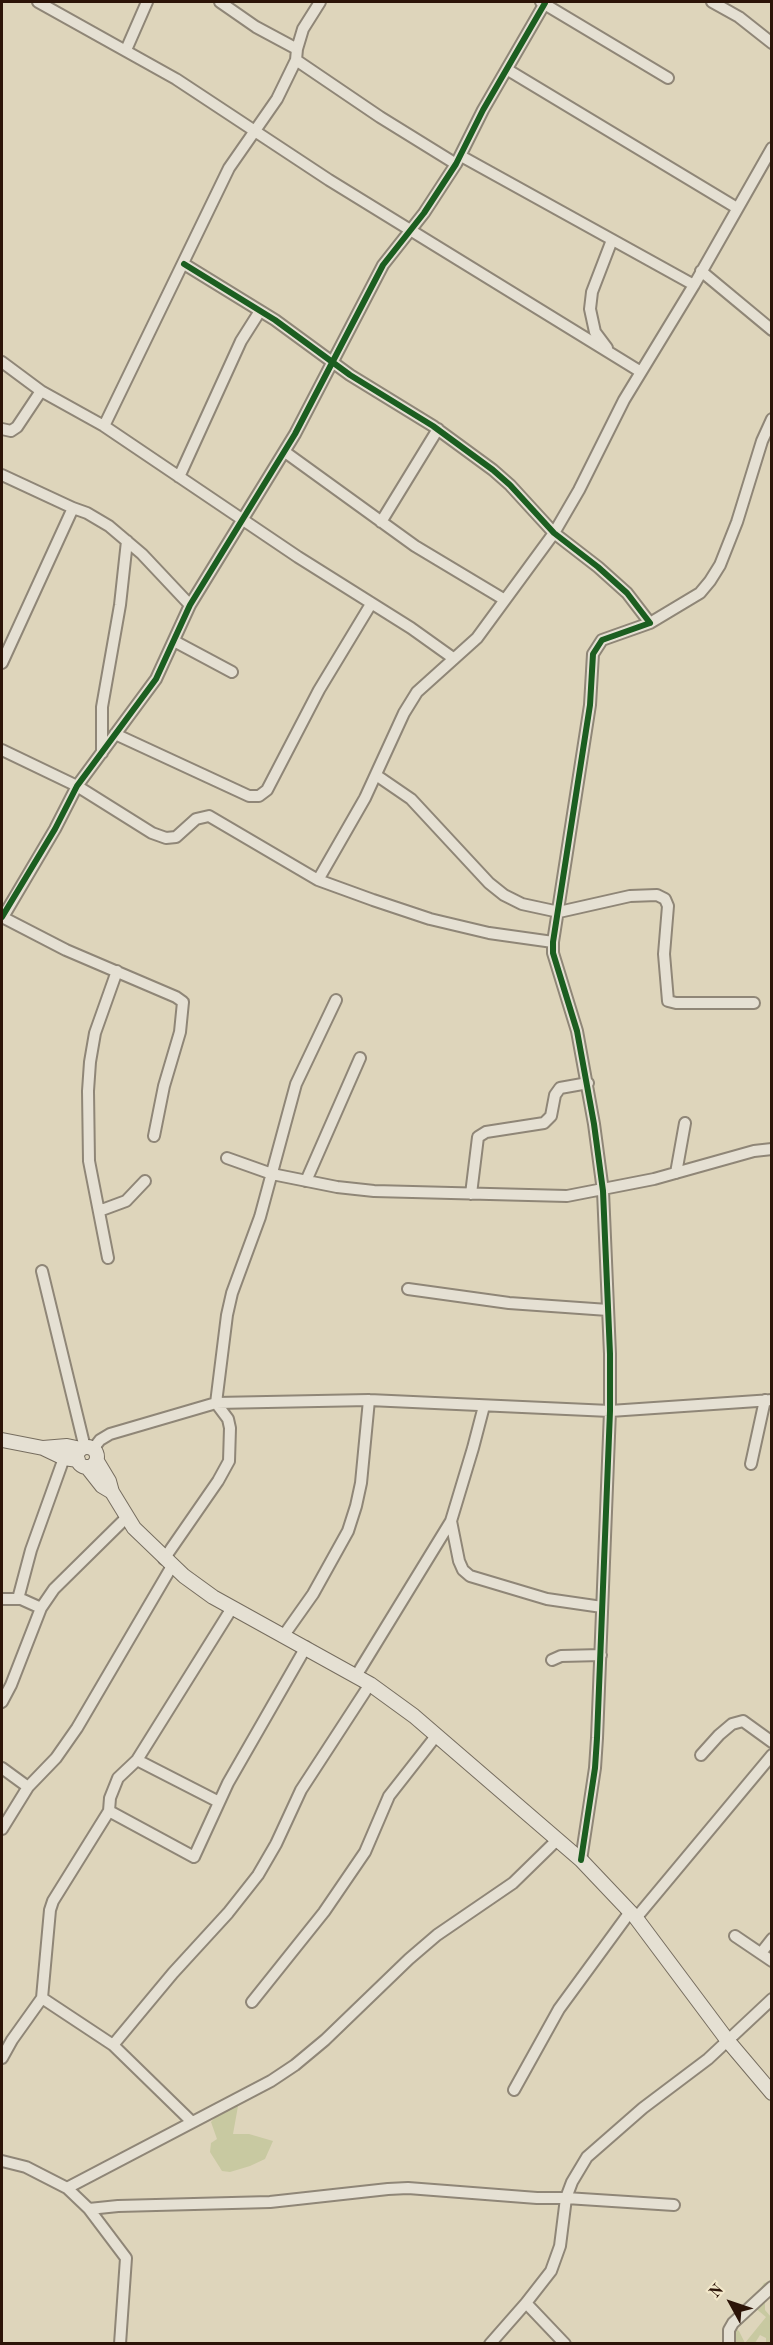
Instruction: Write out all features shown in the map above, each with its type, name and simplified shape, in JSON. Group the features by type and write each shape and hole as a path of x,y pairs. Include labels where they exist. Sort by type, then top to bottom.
{"street":[{"path":"38,2 176,79 254,131 641,372"},
{"path":"126,50 147,2"},
{"path":"220,2 380,117 694,285"},
{"path":"104,426 230,168 285,85 303,29 320,2"},
{"path":"154,1136 160,1104 178,1042 184,1006 180,999 66,950 2,917 55,829 77,786 156,679 190,605 285,452 334,364 383,266 458,160 543,2 668,78"},
{"path":"712,2 731,12 771,43"},
{"path":"731,12 738,2"},
{"path":"508,70 737,208"},
{"path":"318,880 365,798 404,712 417,692 477,638 554,533 579,490 624,400 694,285 771,147"},
{"path":"610,353 595,332 590,309 592,292 612,240"},
{"path":"184,264 260,311 369,388 438,429 502,478 554,533 627,593 650,623"},
{"path":"701,271 771,330"},
{"path":"179,477 242,340 260,311"},
{"path":"2,362 41,391 104,426 453,658"},
{"path":"2,429 11,431 17,428 41,391"},
{"path":"581,1860 595,1768 601,1654 610,1411 608,1310 603,1191 588,1083 577,1031 553,952 553,942 589,714 594,654 602,640 650,623 700,593 710,581 720,565 737,522 771,419"},
{"path":"381,522 438,429"},
{"path":"285,452 426,554 505,600"},
{"path":"2,475 98,519 127,541 164,576 190,605"},
{"path":"2,662 73,508"},
{"path":"102,753 102,707 120,605 127,541"},
{"path":"115,734 249,796 259,796 267,790 319,690 371,604"},
{"path":"174,641 232,672"},
{"path":"2,750 77,786 152,833 166,838 176,837 196,819 209,816 318,880 430,920 489,933 553,942"},
{"path":"376,775 411,799 489,883 504,895 522,904 559,912 620,897 661,896 668,906 664,954 668,1001 676,1004 754,1003"},
{"path":"108,1257 89,1161 90,1062 95,1033 117,971"},
{"path":"2,1829 28,1787 56,1758 77,1728 168,1562 229,1461 228,1419 216,1403 232,1293 272,1174 284,1120 296,1084 336,1000"},
{"path":"306,1181 360,1058"},
{"path":"471,1194 478,1137 486,1132 544,1122 551,1116 555,1095 560,1088 588,1083"},
{"path":"676,1173 685,1123"},
{"path":"228,1158 272,1174 337,1187 374,1191 567,1197 603,1191 747,1153 771,1149"},
{"path":"99,1210 126,1201 145,1181"},
{"path":"42,1271 83,1456 102,1485 112,1492 134,1528 168,1562 197,1586 232,1608 370,1684 436,1736 556,1841 581,1860 633,1915 728,2041 771,2093"},
{"path":"408,1289 509,1303 608,1310"},
{"path":"284,1635 319,1584 348,1532 361,1483 369,1400"},
{"path":"18,1599 34,1540 83,1456 110,1434 216,1403 369,1400 610,1411 768,1400 751,1464"},
{"path":"356,1676 451,1521 474,1448 484,1406"},
{"path":"2,1440 83,1456"},
{"path":"2,1702 41,1608 54,1589 127,1517"},
{"path":"451,1521 459,1561 463,1570 470,1576 546,1599 602,1607"},
{"path":"2,1599 18,1599 41,1608"},
{"path":"2,2058 42,1998 53,1901 109,1812 110,1798 118,1778 136,1760 232,1608"},
{"path":"109,1812 194,1857 219,1802 306,1647"},
{"path":"552,1660 561,1656 601,1654"},
{"path":"113,2045 173,1973 228,1913 258,1875 276,1845 297,1796 370,1684"},
{"path":"701,1755 732,1724 743,1721 771,1742"},
{"path":"252,2002 324,1912 365,1852 389,1796 436,1736"},
{"path":"514,2090 559,2009 633,1915 771,1755"},
{"path":"136,1760 219,1802"},
{"path":"2,1768 28,1787"},
{"path":"67,2188 271,2081 295,2065 325,2040 409,1959 445,1929 513,1883 556,1841"},
{"path":"735,1936 771,1960"},
{"path":"761,1953 771,1939"},
{"path":"42,1998 113,2045 192,2122"},
{"path":"490,2343 551,2271 560,2246 566,2198 572,2182 587,2157 643,2108 696,2069 771,1999"},
{"path":"2,2161 26,2167 67,2188 89,2209 126,2258 120,2343"},
{"path":"89,2209 118,2206 270,2202 388,2188 674,2205"},
{"path":"729,2343 729,2330 733,2323 771,2288"},
{"path":"526,2303 565,2343"}],"green space":[{"path":"234,2102 238,2106 233,2134 249,2134 273,2141 265,2159 230,2172 222,2171 210,2152 211,2143 217,2139 211,2122 224,2107"},
{"path":"771,2281 771,2295 765,2296 765,2310 771,2317 771,2343 766,2343 766,2338 760,2335 755,2343 745,2343 766,2317 754,2307 755,2297 764,2283"},
{"path":"733,2327 739,2331 745,2343 725,2343"}],"cycle path":[{"path":"2,917 55,829 77,786 156,679 190,605 295,434 383,265 424,213 456,164 483,110 545,3"},
{"path":"184,264 275,320 350,375 433,426 493,470 554,533 627,593 650,623 602,640 593,654 590,705 553,942 553,953 577,1031 594,1124 603,1191 610,1354 610,1411 597,1738 595,1768 581,1860"}]}
